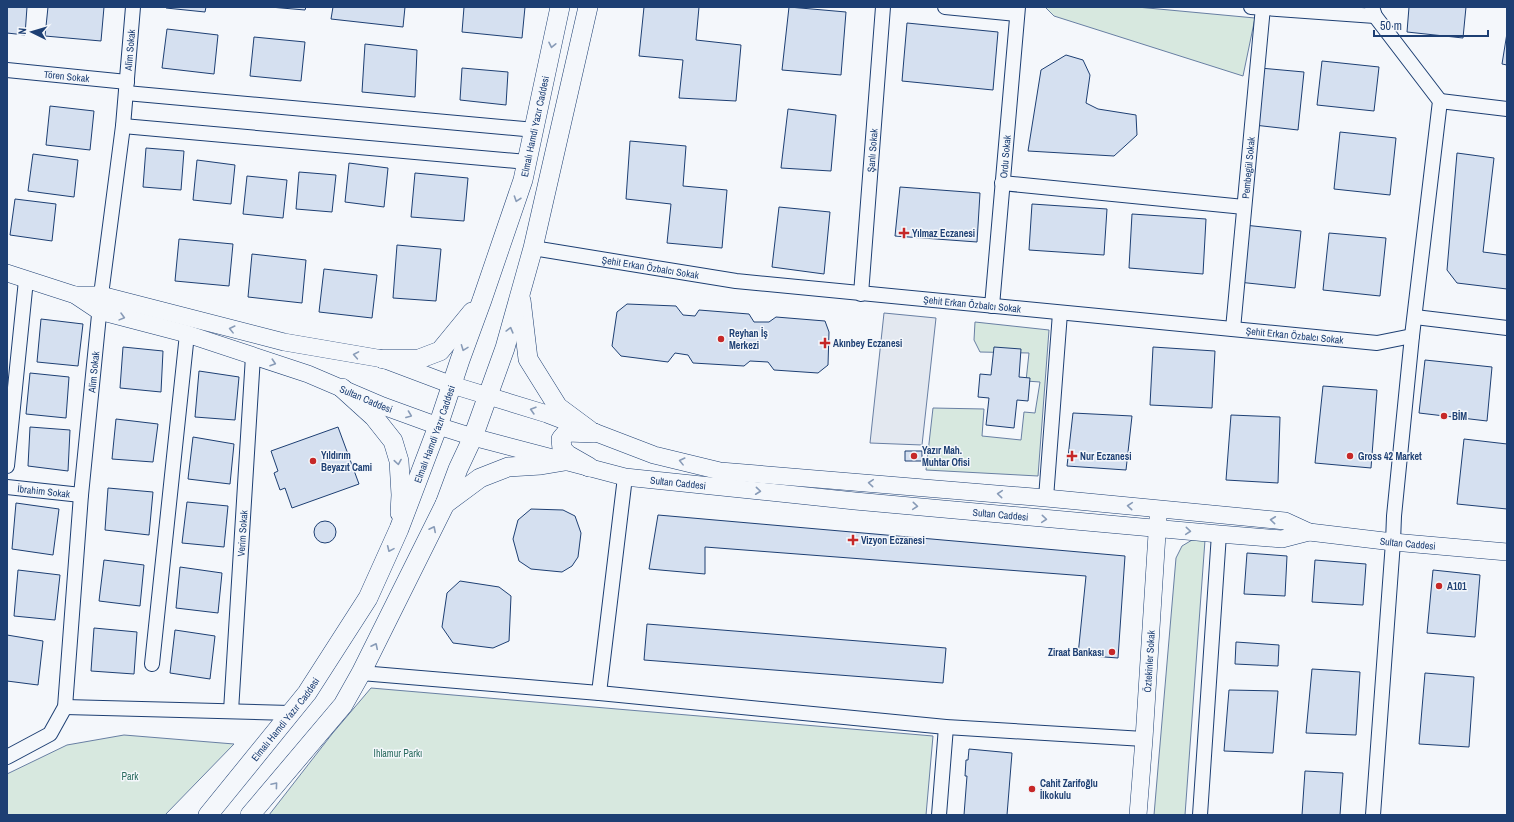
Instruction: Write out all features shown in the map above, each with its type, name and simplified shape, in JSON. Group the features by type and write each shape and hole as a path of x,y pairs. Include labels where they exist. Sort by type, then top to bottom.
{"main road":[{"name":"Elmalı Hamdi Yazır Caddesi","path":"208,815 307,693 368,598 399,529 438,426 523,180 535,130 560,7"},
{"path":"250,815 343,705 361,673 445,504 458,469 473,438 505,348 533,248 588,7"},
{"path":"520,291 528,359 558,407 593,432"},
{"path":"383,359 419,359 440,351 482,300"},
{"path":"342,388 374,417 394,441 399,462 401,495 399,529"},
{"path":"589,467 568,456 562,449 561,439 567,432 593,432"},
{"path":"445,504 480,478 508,467 541,465 565,461"}],"street":[{"name":"Alim Sokak","path":"7,757 50,734 65,707 82,495 100,303 123,126 133,7"},
{"name":"Şanlı Sokak","path":"861,294 883,7"},
{"path":"945,7 1018,11"},
{"path":"1259,7 1373,12 1440,102 1412,336 1394,516 1394,542 1373,815"},
{"name":"Pembegül Sokak","path":"1233,329 1259,7"},
{"name":"Ordu Sokak","path":"992,306 1018,11"},
{"name":"Tören Sokak","path":"7,70 126,87 535,130"},
{"path":"1440,102 1507,109"},
{"path":"123,126 527,162"},
{"path":"1002,183 1244,206"},
{"name":"Şehit Erkan Özbalcı Sokak","path":"533,248 736,281 861,294 1377,343 1412,336"},
{"name":"Sultan Caddesi","path":"7,274 100,303 187,334 308,374 438,426 473,438 626,477 855,501 1219,534 1282,539 1309,532"},
{"path":"7,466 26,280"},
{"name":"Sultan Caddesi","path":"100,303 284,342 383,359 452,385 547,414 654,454 720,471 1046,498 1285,521 1309,532 1394,542 1507,552"},
{"path":"1046,498 1060,312"},
{"path":"1415,317 1507,328"},
{"path":"152,664 187,334"},
{"name":"Verim Sokak","path":"231,711 253,356"},
{"path":"599,693 626,477"},
{"name":"İbrahim Sokak","path":"7,487 82,495"},
{"name":"Öztekinler Sokak","path":"1138,815 1158,508"},
{"path":"1200,815 1219,534"},
{"path":"361,673 599,693 946,727 1144,739"},
{"path":"65,707 290,713"},
{"path":"939,815 946,727"}],"green space":[{"path":"1045,7 1137,7 1255,18 1243,76 1054,16"},
{"path":"975,322 1049,330 1038,476 926,470 933,408 984,409 982,436 1021,440 1024,412 1035,413 1040,382 1026,381 1029,353 980,352 974,340"},
{"path":"1192,540 1205,540 1185,815 1154,815 1176,558 1182,546"},
{"name":"Ihlamur Parkı","path":"371,688 933,736 926,815 269,815 332,734"},
{"name":"Park","path":"124,735 234,744 165,815 7,815 7,774 67,745"}],"shaded area":[{"path":"884,313 936,318 922,445 870,443"}],"building":[{"path":"7,7 27,7 25,35 7,33"},
{"path":"48,7 104,7 101,41 45,36"},
{"path":"166,7 206,7 205,12"},
{"path":"270,7 306,7 305,10"},
{"path":"333,7 405,7 403,27 331,19"},
{"path":"464,7 525,7 522,38 462,32"},
{"path":"644,7 699,7 696,40 741,45 736,101 679,98 683,60 639,56"},
{"path":"789,7 846,12 841,75 782,70"},
{"path":"1409,7 1466,7 1463,38 1407,32"},
{"path":"907,23 998,32 993,90 902,81"},
{"path":"167,29 218,35 214,74 162,68"},
{"path":"1507,33 1507,65 1502,64"},
{"path":"254,37 305,42 301,81 250,76"},
{"path":"365,44 417,50 415,97 362,92"},
{"path":"1066,55 1083,60 1090,75 1086,103 1098,109 1136,115 1137,135 1114,156 1028,151 1041,70"},
{"path":"1322,61 1379,67 1374,111 1317,105"},
{"path":"462,68 508,72 506,105 460,100"},
{"path":"1260,68 1304,72 1298,130 1254,125"},
{"path":"50,106 94,111 90,150 46,145"},
{"path":"788,109 836,115 831,171 781,168"},
{"path":"1340,132 1396,138 1390,195 1334,189"},
{"path":"630,141 686,146 683,186 727,190 722,248 667,243 671,204 626,199"},
{"path":"146,148 184,151 181,190 143,187"},
{"path":"1457,153 1494,158 1483,252 1507,255 1507,289 1457,283 1447,270"},
{"path":"33,154 78,160 74,197 28,191"},
{"path":"197,160 235,165 231,204 193,200"},
{"path":"349,163 388,168 384,207 345,202"},
{"path":"299,172 336,175 332,212 296,209"},
{"path":"415,173 468,178 464,221 411,217"},
{"path":"247,176 287,180 283,218 243,214"},
{"path":"900,187 980,193 977,242 895,236"},
{"path":"15,199 56,204 52,241 10,235"},
{"path":"1032,204 1107,209 1104,255 1029,250"},
{"path":"779,207 830,212 824,274 772,267"},
{"path":"1132,214 1206,219 1203,274 1129,268"},
{"path":"1244,225 1301,231 1295,288 1238,282"},
{"path":"1329,233 1386,238 1380,296 1323,290"},
{"path":"179,239 233,244 229,286 175,281"},
{"path":"397,245 441,249 436,301 393,298"},
{"path":"252,254 306,260 302,303 248,297"},
{"path":"324,269 377,275 372,318 319,312"},
{"name":"Reyhan İş Merkezi","path":"627,304 676,306 683,315 695,316 699,310 749,314 754,322 769,322 776,317 825,321 829,332 828,365 818,373 774,370 768,362 750,361 744,366 693,363 688,355 675,353 668,362 621,356 612,346 617,312"},
{"path":"41,319 83,324 78,366 37,362"},
{"path":"123,347 163,351 161,392 120,388"},
{"path":"994,347 1021,349 1019,377 1030,378 1028,401 1017,400 1014,428 986,425 989,398 978,397 980,374 991,375"},
{"path":"1153,347 1215,351 1212,408 1150,405"},
{"path":"1425,360 1492,367 1487,421 1419,413"},
{"path":"199,371 239,377 235,420 195,417"},
{"path":"30,373 69,377 66,418 26,414"},
{"path":"1323,386 1377,390 1371,468 1315,463"},
{"path":"1073,413 1132,416 1126,470 1067,466"},
{"path":"1231,415 1280,417 1278,483 1226,480"},
{"path":"116,419 158,424 153,462 112,459"},
{"path":"30,427 70,430 68,471 28,466"},
{"name":"Yıldırım Beyazıt Cami","path":"338,427 359,484 292,508 285,488 280,490 274,473 278,471 271,451"},
{"path":"193,437 234,444 230,484 188,479"},
{"path":"1464,439 1507,444 1507,509 1457,504"},
{"name":"Yazır Mah. Muhtar Ofisi","path":"905,451 922,451 922,461 905,461"},
{"path":"108,488 153,492 149,535 105,530"},
{"path":"187,502 228,506 224,547 182,543"},
{"path":"16,503 59,509 53,555 12,549"},
{"path":"531,509 563,510 575,516 581,533 578,557 572,566 562,572 531,569 519,561 513,539 518,520"},
{"path":"658,515 1125,556 1118,658 1078,655 1086,576 705,547 705,574 649,569"},
{"path":"325,521 333,524 336,532 333,540 325,543 317,540 314,532 317,524"},
{"path":"1247,553 1287,556 1285,596 1244,594"},
{"path":"104,560 144,565 140,606 99,601"},
{"path":"1315,560 1366,564 1363,605 1312,602"},
{"path":"180,567 222,573 218,613 176,608"},
{"path":"18,570 60,575 55,620 14,616"},
{"path":"1433,570 1480,575 1475,637 1427,633"},
{"path":"460,581 499,587 511,596 509,641 493,648 453,643 442,627 447,593"},
{"path":"647,624 946,648 943,683 644,660"},
{"path":"94,628 137,632 134,674 91,671"},
{"path":"175,630 215,636 210,679 170,673"},
{"path":"7,635 43,641 38,685 7,681"},
{"path":"1236,642 1279,645 1278,666 1235,664"},
{"path":"1312,669 1360,672 1356,735 1306,733"},
{"path":"1425,673 1474,677 1469,747 1419,744"},
{"path":"1229,690 1278,691 1273,753 1224,751"},
{"path":"969,749 1012,753 1007,815 964,815 967,776 965,776 966,760 968,760"},
{"path":"1305,771 1343,773 1340,815 1302,815"}],"place":[{"name":"Yılmaz Eczanesi","path":"904,233"},
{"name":"Reyhan İş Merkezi","path":"721,339"},
{"name":"Akınbey Eczanesi","path":"825,343"},
{"name":"BİM","path":"1444,416"},
{"name":"Yazır Mah. Muhtar Ofisi","path":"914,456"},
{"name":"Nur Eczanesi","path":"1072,456"},
{"name":"Gross 42 Market","path":"1350,456"},
{"name":"Yıldırım Beyazıt Cami","path":"313,461"},
{"name":"Vizyon Eczanesi","path":"853,540"},
{"name":"A101","path":"1439,586"},
{"name":"Ziraat Bankası","path":"1112,652"},
{"name":"Cahit Zarifoğlu İlkokulu","path":"1032,789"}]}
